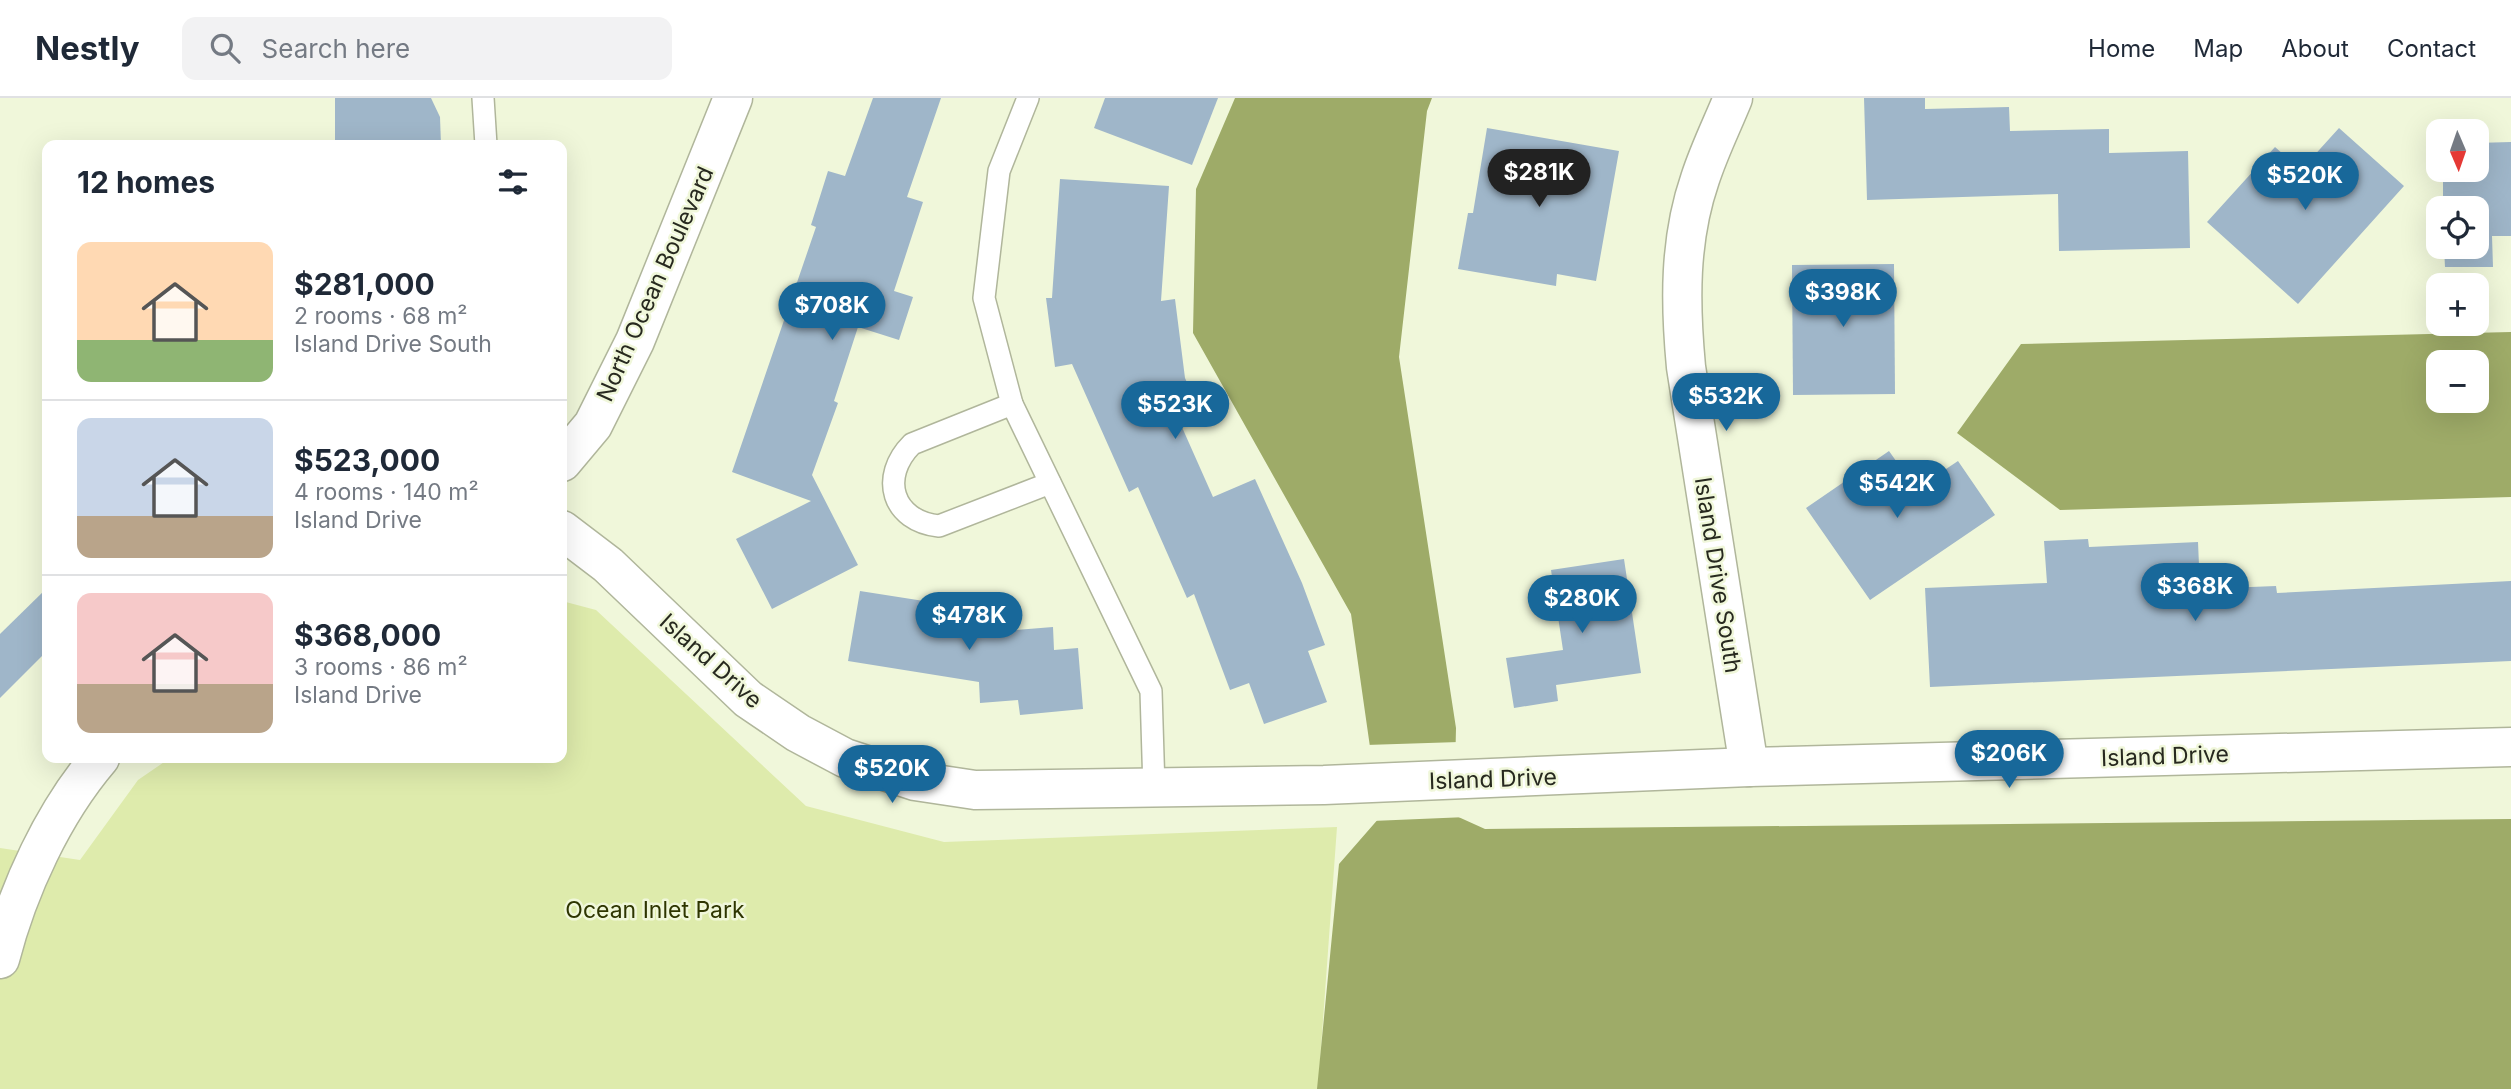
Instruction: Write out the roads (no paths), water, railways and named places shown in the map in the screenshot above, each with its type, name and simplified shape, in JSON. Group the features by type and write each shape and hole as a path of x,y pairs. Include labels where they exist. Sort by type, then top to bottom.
{"street":[{"name":"North Ocean Boulevard","path":"567,456 593,425 635,341 733,98"},
{"name":"Island Drive South","path":"1733,98 1700,179 1685,241 1680,303 1686,367 1749,767"},
{"name":"Island Drive","path":"567,534 608,565 748,699 798,733 845,758 915,781 975,790 1324,785 1749,767 2511,747"},
{"path":"0,959 29,879 55,824 96,763"}],"lane":[{"path":"484,98 486,140"},
{"path":"1028,98 999,171 984,298 1012,404 1151,691 1154,789"},
{"path":"1012,404 912,444 901,454 895,467 895,496 901,508 912,518 925,525 939,526 1050,482"}],"park label":[{"name":"Ocean Inlet Park","path":"655,910"}]}
